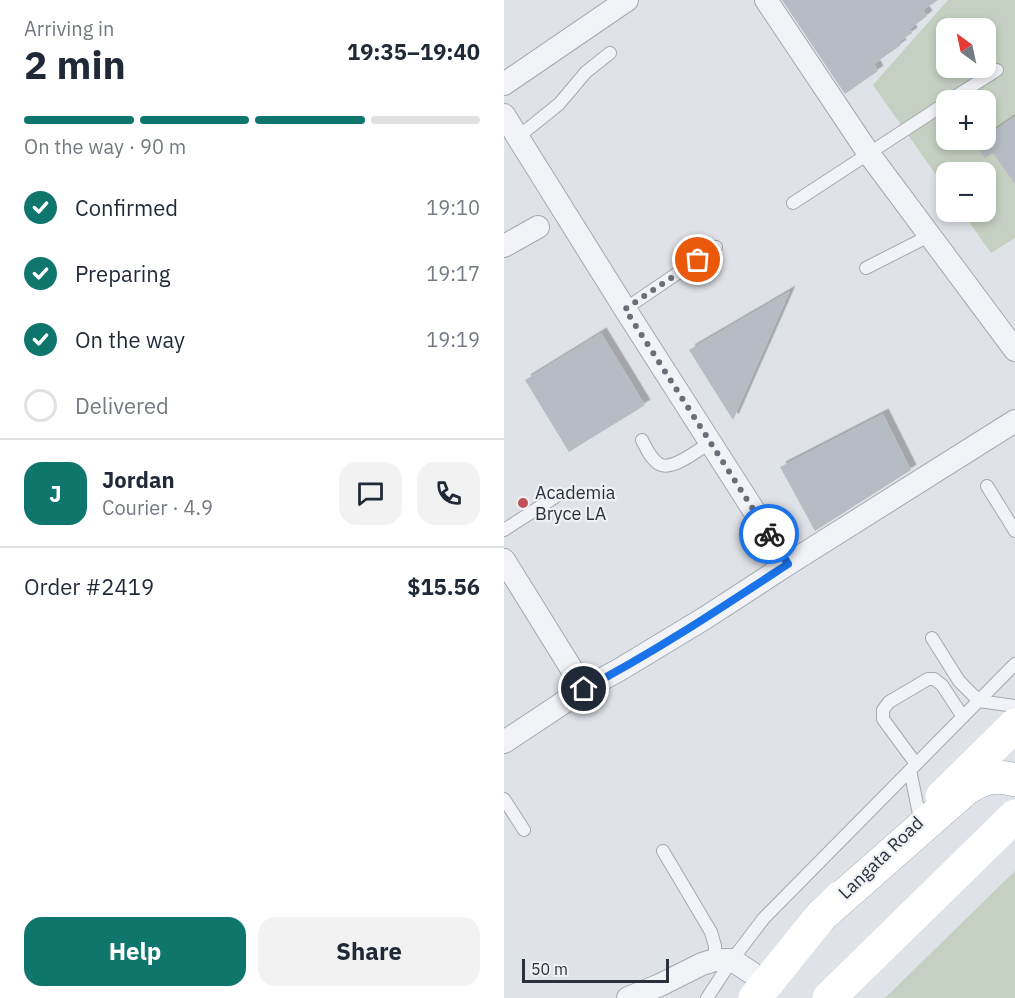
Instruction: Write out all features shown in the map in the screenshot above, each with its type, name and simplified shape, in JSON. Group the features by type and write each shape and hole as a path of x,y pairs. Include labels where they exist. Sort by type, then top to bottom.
{"main road":[{"name":"Langata Road","path":"761,991 821,916 1015,725"},
{"path":"821,916 964,790 987,778 1015,780"},
{"path":"829,998 1015,816"}],"street":[{"path":"504,84 627,0"},
{"path":"766,0 869,154 1015,350"},
{"path":"504,115 788,564"},
{"path":"504,246 538,227"},
{"path":"504,741 584,689 669,640 1015,421"},
{"path":"504,560 584,689"},
{"path":"628,998 702,964 724,960 761,991"}],"lane":[{"path":"518,136 559,104 586,72 610,52"},
{"path":"966,90 997,70"},
{"path":"793,203 936,110"},
{"path":"866,268 929,236"},
{"path":"625,309 716,248"},
{"path":"642,440 656,463 662,466 671,466 711,442"},
{"path":"987,486 1015,531"},
{"path":"504,530 555,497"},
{"path":"932,638 959,681 979,701 1015,706"},
{"path":"707,998 724,960 1015,664"},
{"path":"920,819 913,767 883,719 883,711 889,702 928,679 934,679 942,686 963,717"},
{"path":"504,800 524,830"},
{"path":"663,850 711,932 715,946 724,960"}],"green space":[{"path":"948,0 1015,0 1015,238 991,253 969,222 996,222 996,162 936,162 936,175 873,85"},
{"path":"1015,871 1015,998 885,998"}],"building":[{"path":"782,0 938,0 923,10 927,16 910,29 912,33 899,42 901,45 874,64 878,71 845,94"},
{"path":"1015,116 1015,184 993,153 985,158 979,150 996,150 996,129"},
{"path":"790,291 733,420 689,350"},
{"path":"601,333 645,405 569,452 525,380"},
{"path":"883,414 911,470 815,531 780,467"}],"way so far":[{"path":"698,260 625,309 769,534"}],"place":[{"name":"Academia Bryce LA","path":"523,503"}],"route":[{"path":"584,689 705,618 788,564 769,534"}]}
